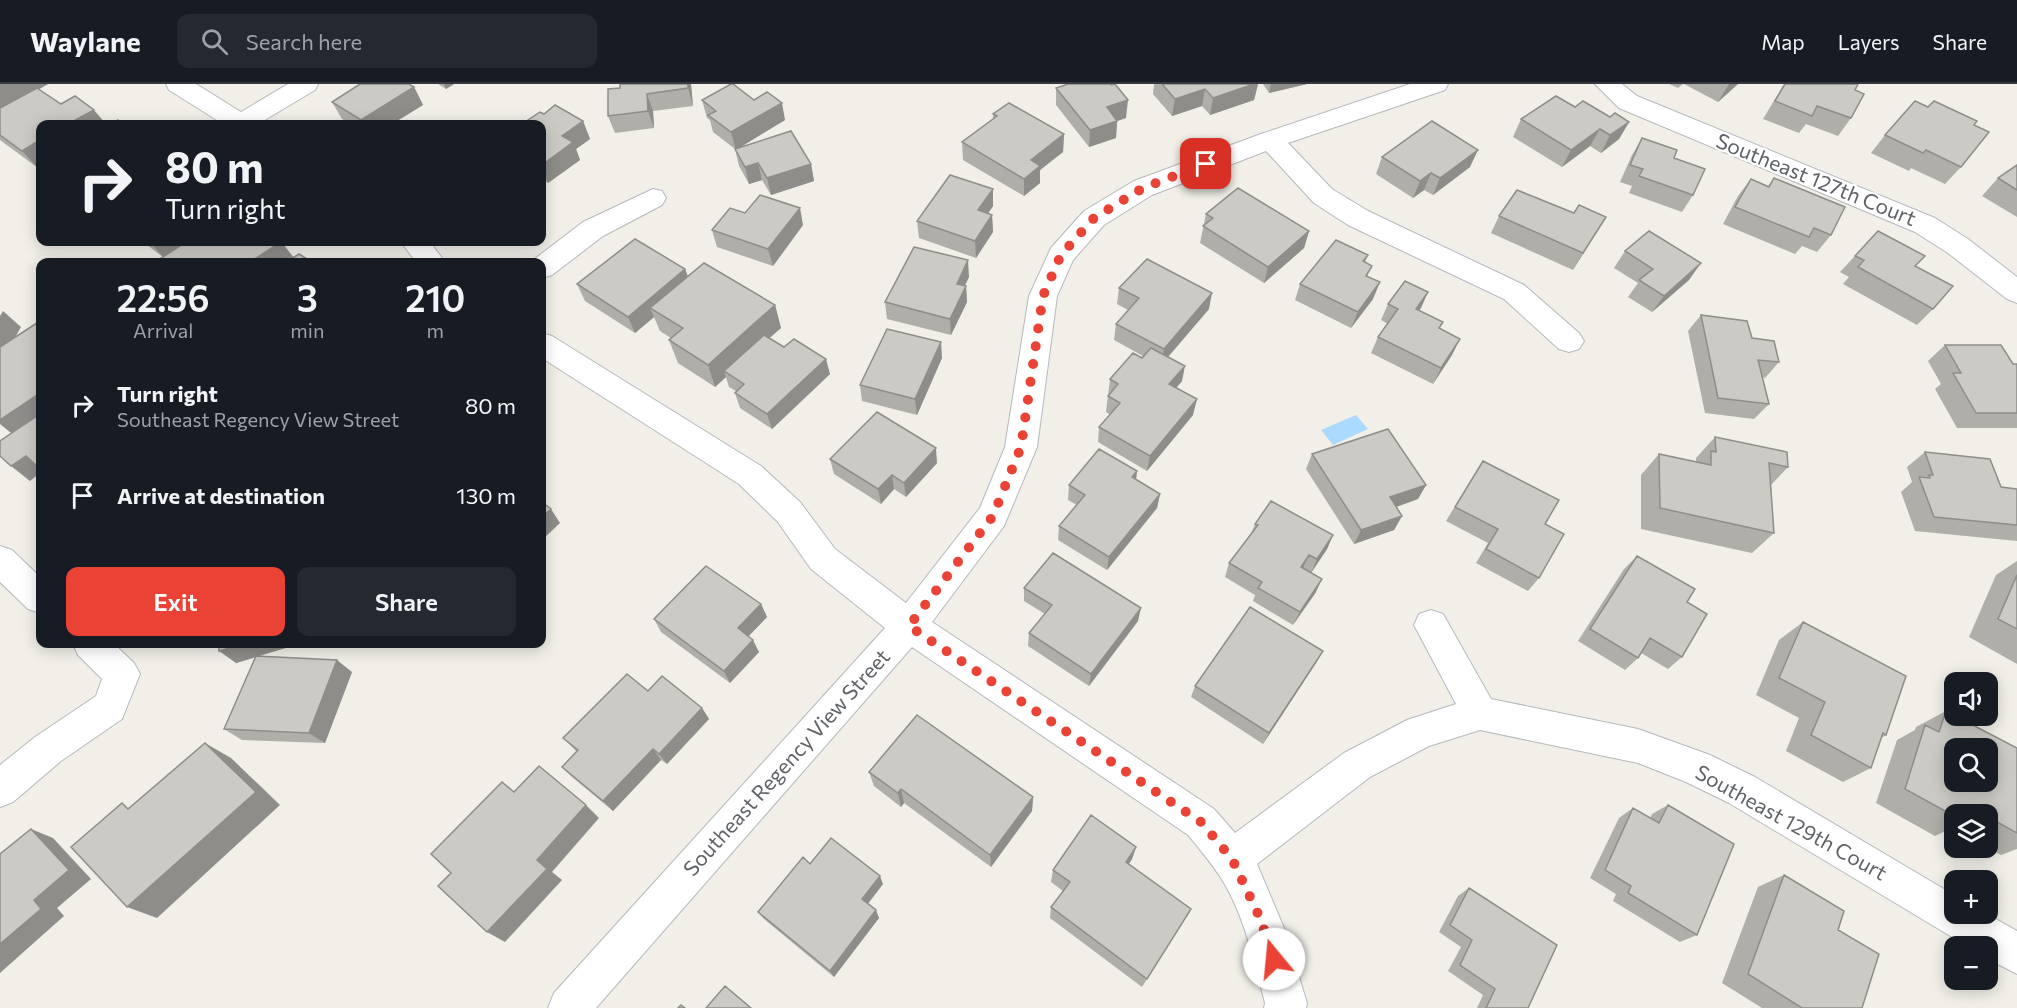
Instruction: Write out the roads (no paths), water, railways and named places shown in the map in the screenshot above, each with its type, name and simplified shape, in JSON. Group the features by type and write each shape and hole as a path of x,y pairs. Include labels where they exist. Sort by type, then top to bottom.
{"street":[{"path":"178,84 234,120"},
{"path":"247,120 306,84"},
{"name":"Southeast 127th Court","path":"1607,84 1628,102 1925,225 1958,246 2017,292"},
{"name":"Southeast Regency View Street","path":"569,1008 909,626 993,516 1021,447 1043,296 1061,255 1094,218 1143,188 1426,85"},
{"path":"1270,140 1323,196 1358,218 1514,292 1569,340"},
{"path":"546,265 593,229 653,198"},
{"path":"418,246 428,258"},
{"path":"546,347 750,475 789,512 823,559 909,626 1201,822 1232,859 1268,937 1286,1002 1285,1008"},
{"path":"0,560 36,594"},
{"path":"1431,625 1480,713"},
{"path":"0,789 48,749 109,706 122,674 94,648"},
{"name":"Southeast 129th Court","path":"1232,859 1357,765 1420,732 1480,713 1638,746 1697,768 1742,790 2017,954"}],"water":[{"path":"1356,415 1368,429 1333,445 1321,430"}]}
